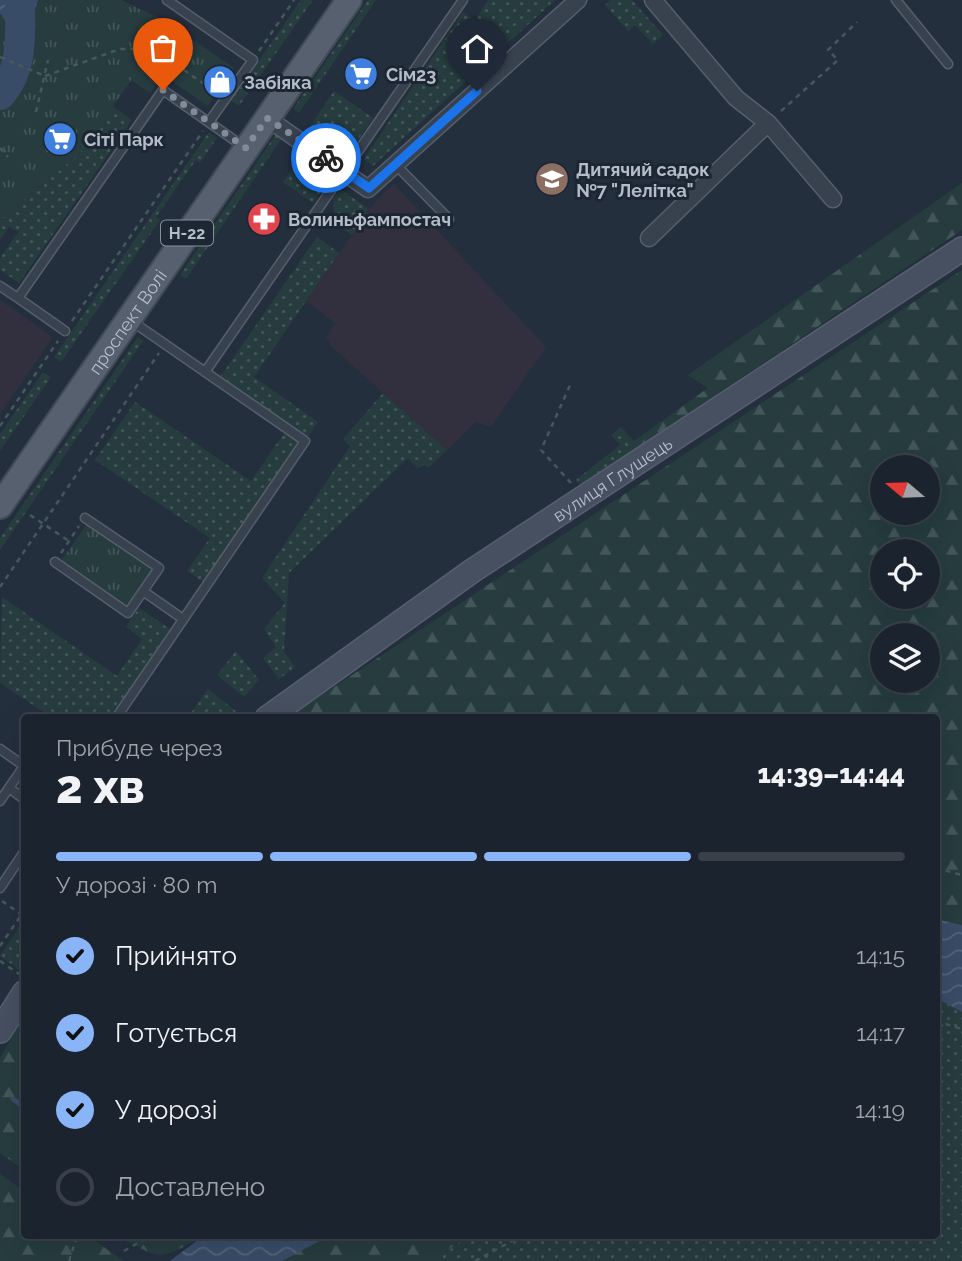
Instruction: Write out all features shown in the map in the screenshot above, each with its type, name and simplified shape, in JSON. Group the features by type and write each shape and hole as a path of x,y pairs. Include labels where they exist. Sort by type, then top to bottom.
{"main road":[{"name":"проспект Волі","path":"0,506 349,0"}],"street":[{"path":"267,118 369,188 578,0"},
{"path":"653,0 736,98 768,123 833,199"},
{"path":"649,237 768,123"},
{"name":"вулиця Глушець","path":"273,714 472,571 962,250"},
{"path":"0,1031 21,998"}],"lane":[{"path":"167,0 253,60 209,122"},
{"path":"205,372 463,0"},
{"path":"896,0 948,64"},
{"path":"18,298 163,90 246,148"},
{"path":"396,164 449,219"},
{"path":"0,286 65,331"},
{"path":"119,714 304,441 128,319"},
{"path":"55,562 128,613 159,568 85,518"},
{"path":"143,591 183,619"},
{"path":"0,749 21,764"},
{"path":"0,802 21,770"},
{"path":"9,788 21,797"},
{"path":"0,888 21,856"}],"path":[{"path":"253,60 294,0"},
{"path":"768,123 838,60 828,50 858,22"},
{"path":"1,57 45,76 120,49 152,49 225,99"},
{"path":"36,112 48,60"},
{"path":"0,426 209,122"},
{"path":"0,148 8,157"},
{"path":"0,587 165,344"},
{"path":"571,383 541,450 585,498"},
{"path":"30,515 69,541 85,518"},
{"path":"940,869 962,875"},
{"path":"0,900 21,912"},
{"path":"0,946 21,916"},
{"path":"0,961 21,976"},
{"path":"940,1022 962,1029"},
{"path":"69,1261 77,1239"},
{"path":"124,1251 145,1239"},
{"path":"475,1261 516,1239"}],"shaded area":[{"path":"394,184 546,347 491,427 476,422 447,450 332,347 326,337 335,323 306,301 377,199"},
{"path":"0,300 53,337 0,414"}],"green space":[{"path":"0,0 121,0 167,22 234,68 213,98 149,55 79,154 0,221"},
{"path":"301,0 313,0 239,106 231,101"},
{"path":"368,0 376,0 299,113 293,109"},
{"path":"488,0 555,0 373,166 364,159 463,12 475,20"},
{"path":"611,0 632,0 663,35 653,44 635,25 628,31 605,5"},
{"path":"149,54 213,98 208,106 163,75 150,93 131,80"},
{"path":"334,91 373,118 343,162 304,135"},
{"path":"113,106 132,120 19,283 0,270 0,258 18,232 9,227 0,240 0,221 79,154"},
{"path":"209,132 217,138 200,163 196,160 156,217 160,220 61,362 54,357"},
{"path":"276,134 282,138 186,279 180,275"},
{"path":"304,153 333,174 313,203 283,182"},
{"path":"962,183 962,230 639,446 634,441 708,388 688,375"},
{"path":"340,189 369,209 352,235 335,223 333,198"},
{"path":"317,237 339,253 254,377 318,422 307,438 220,377"},
{"path":"962,270 962,925 940,920 940,714 294,714"},
{"path":"138,337 143,341 0,550 0,538"},
{"path":"43,372 51,377 0,451 0,434"},
{"path":"383,393 447,450 428,468 424,464 418,469 408,458 289,573 284,652 295,667 279,679 263,658 276,647 264,629 285,603 262,578 350,446 343,439"},
{"path":"135,402 251,481 284,433 298,442 203,582 187,571 210,538 95,460"},
{"path":"621,427 639,446 581,486 576,480 620,445 611,435"},
{"path":"86,525 152,570 127,606 61,561"},
{"path":"2,597 117,676 142,639 126,627 139,608 170,629 112,714 46,714 0,683"},
{"path":"236,651 259,680 244,697 217,675"},
{"path":"208,689 236,711 232,714 190,714"},
{"path":"21,924 21,964 18,969 0,956"},
{"path":"940,1000 962,1012 962,1261 430,1261 465,1239 940,1239"},
{"path":"21,1022 21,1168 0,1153 0,1058"},
{"path":"0,1174 21,1189 21,1239 92,1239 124,1261 0,1261"},
{"path":"124,1239 197,1239 168,1254 153,1254"},
{"path":"323,1239 465,1239 430,1261 282,1261"}],"water":[{"path":"0,0 38,0 26,35 22,60 16,58 17,38 0,13"},
{"path":"940,920 962,925 962,1012 940,1000"},
{"path":"199,1239 323,1239 282,1261 170,1261"}],"waterway":[{"path":"0,95 8,85 17,62 20,0"},
{"path":"13,1099 21,1105"}],"way so far":[{"path":"163,90 246,148 267,118 326,158"}],"place":[{"name":"Сім23","path":"361,74"},
{"name":"Забіяка","path":"220,82"},
{"name":"Сіті Парк","path":"60,139"},
{"name":"Дитячий садок №7 \"Лелітка\"","path":"552,179"},
{"name":"Волиньфампостач","path":"264,219"}],"route":[{"path":"326,158 369,188 477,91"}]}
